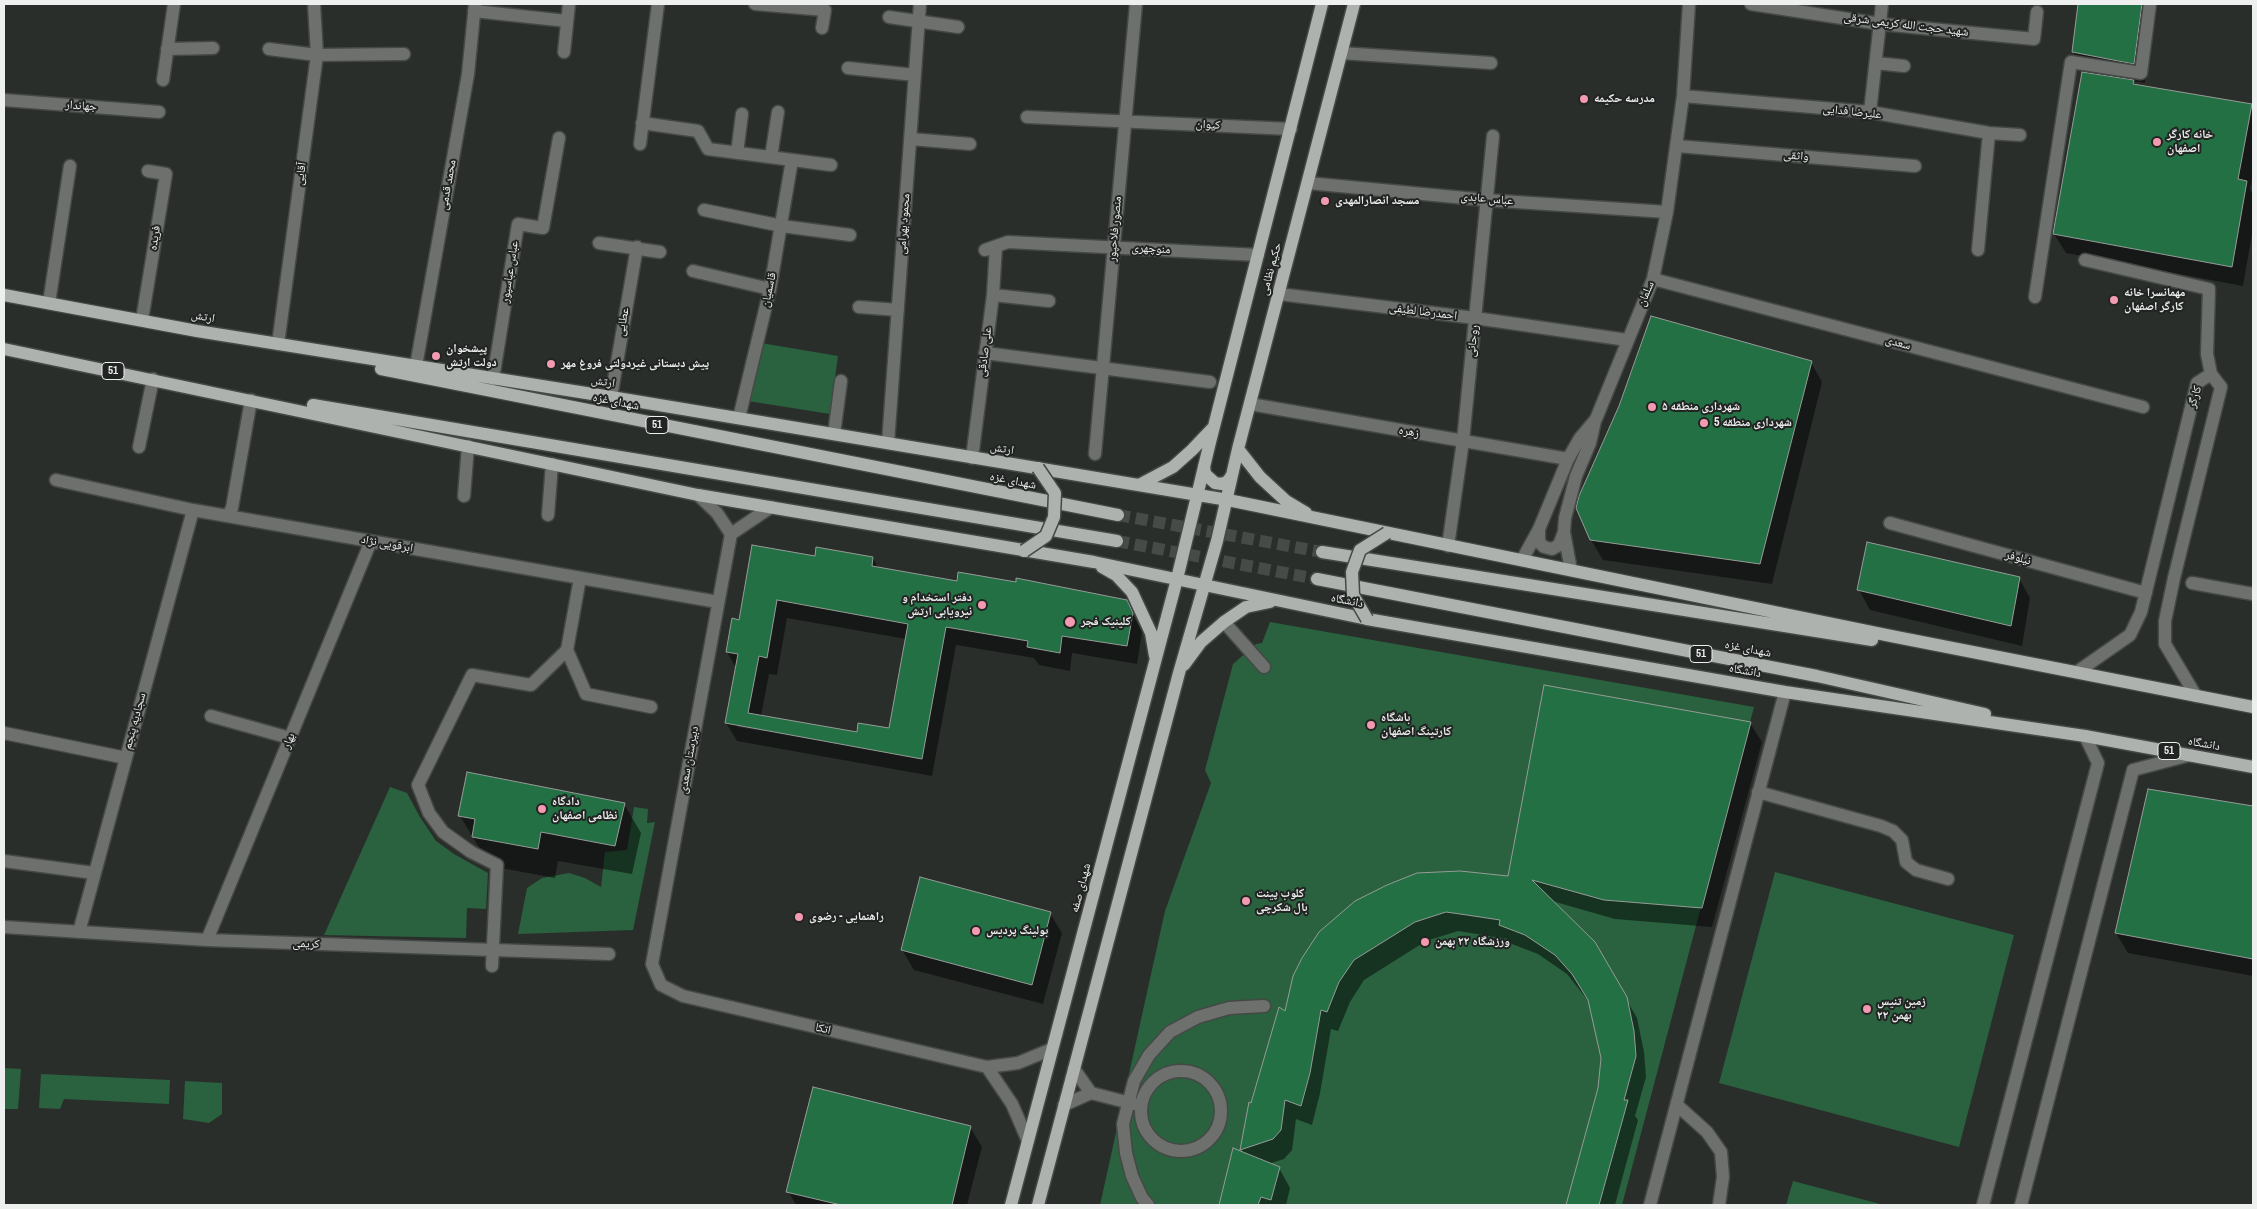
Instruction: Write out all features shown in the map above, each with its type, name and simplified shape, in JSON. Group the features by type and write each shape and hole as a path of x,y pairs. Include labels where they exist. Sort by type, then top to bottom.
{"main road":[{"name":"حکیم نظامی","path":"1177,579 1214,427 1217,382 1258,255 1322,4"},
{"name":"حکیم نظامی","path":"1205,584 1217,542 1238,449 1354,4"},
{"name":"ارتش","path":"4,295 197,331 739,418 1227,500"},
{"name":"شهدای غزه","path":"197,331 515,397 1118,515"},
{"name":"51","path":"4,349 222,393 346,410 1117,541"},
{"path":"222,393 698,495 1094,562 1177,579"},
{"path":"1139,485 1172,467 1214,427"},
{"path":"1238,449 1260,478 1286,501 1317,519"},
{"path":"1204,466 1209,480 1214,483 1222,484 1228,481 1232,475"},
{"path":"1024,551 1046,536 1054,517 1055,493 1038,468"},
{"path":"1227,500 2253,707"},
{"path":"1367,619 1353,595 1352,572 1360,550 1386,533"},
{"path":"1322,552 2077,672"},
{"path":"1094,562 1116,575 1132,592 1151,633 1156,661"},
{"name":"دانشگاه","path":"1177,579 1274,601 1367,619 1785,692 2085,736 2253,767"},
{"name":"شهدای صفه","path":"1011,1205 1177,579"},
{"name":"شهدای غزه","path":"1316,579 1817,676 2085,736"},
{"path":"1038,1205 1179,673 1205,584"},
{"path":"1179,673 1201,642 1224,622 1246,607 1274,601"}],"street":[{"path":"163,80 174,4"},
{"name":"آقایی","path":"278,344 317,54 314,4"},
{"path":"564,52 569,4"},
{"path":"640,144 658,4"},
{"path":"755,4 825,10 822,28"},
{"name":"محمود بهرامی","path":"888,444 920,4"},
{"name":"منصور فلاحپور","path":"1096,454 1102,368 1136,4"},
{"name":"سلمان","path":"1522,560 1539,529 1568,459 1580,438 1596,419 1653,279 1667,212 1677,146 1683,96 1688,4"},
{"name":"شهید حجت الله کریمی شرقی","path":"1751,4 1880,24 2034,38 2037,12"},
{"path":"1870,112 1882,4"},
{"path":"2035,298 2071,62 2141,73 2150,4"},
{"path":"474,8 567,21"},
{"name":"محمد قدمی","path":"416,366 468,74 474,8"},
{"path":"890,18 958,26"},
{"path":"168,49 213,48"},
{"path":"269,49 317,54 404,54"},
{"path":"1341,53 1491,63"},
{"path":"1876,63 1904,66"},
{"path":"848,68 915,75"},
{"name":"علیرضا فدایی","path":"1683,96 1870,112 1989,133 2020,135"},
{"name":"جهاندار","path":"4,100 159,112"},
{"path":"771,157 778,112"},
{"path":"737,153 742,114"},
{"name":"کیوان","path":"1027,117 1291,130"},
{"path":"642,123 698,131 708,149 831,165"},
{"path":"1978,250 1989,133"},
{"name":"روحانی","path":"1448,546 1463,441 1493,136"},
{"name":"عباس عباسپور","path":"493,379 518,224 542,228 559,138"},
{"path":"910,140 970,144"},
{"name":"واثقی","path":"1677,146 1914,166"},
{"name":"قاسمیان","path":"739,418 770,289 792,160"},
{"path":"49,303 70,166"},
{"name":"فریده","path":"142,320 166,174 148,171"},
{"name":"عباس عابدی","path":"1308,183 1486,200 1667,212"},
{"path":"704,210 782,226 850,235"},
{"name":"منوچهری","path":"991,248 1008,242 1258,255"},
{"path":"599,243 637,247 660,252"},
{"name":"عطایی","path":"611,397 637,247"},
{"name":"علی صادقی","path":"972,458 992,295 991,248"},
{"path":"2085,260 2209,289 2206,354 2211,374"},
{"path":"693,271 770,289"},
{"name":"سعدی","path":"1653,279 2144,408"},
{"name":"احمدرضا لطیفی","path":"1279,294 1475,318 1627,340"},
{"path":"992,295 1049,301"},
{"path":"859,307 898,310"},
{"path":"985,353 1217,382"},
{"name":"کارگر","path":"2077,672 2130,635 2142,612 2198,382 2211,374 2222,386 2165,621 2165,644 2196,696"},
{"path":"139,447 152,379"},
{"path":"834,434 841,381"},
{"path":"228,516 232,508 251,400"},
{"name":"زهره","path":"1250,404 1568,459"},
{"path":"1539,529 1539,542 1544,547 1552,549 1559,545 1564,532 1576,476 1590,443 1596,419"},
{"path":"464,496 468,446"},
{"path":"548,515 552,464"},
{"name":"ابرقویی نژاد","path":"56,480 193,510 718,602"},
{"path":"698,495 717,513 731,534 772,507"},
{"name":"سجادیه پنجم","path":"79,932 193,510"},
{"name":"نیلوفر","path":"1890,523 2146,593"},
{"path":"1564,532 1571,570"},
{"name":"دبیرستان سعدی","path":"661,985 652,964 731,534"},
{"name":"بهار","path":"207,940 371,541"},
{"path":"580,578 567,650 586,694 651,707"},
{"path":"2192,583 2253,594"},
{"path":"1224,622 1264,667"},
{"path":"492,966 497,865 471,852 443,832 429,813 418,785 472,675 531,685 567,650"},
{"path":"1650,1205 1785,692"},
{"path":"211,716 290,738"},
{"path":"4,733 126,758"},
{"path":"1983,1205 2098,762 2085,736"},
{"path":"2021,1205 2133,770 2190,755"},
{"path":"1758,792 1893,831 1902,840 1906,862 1916,870 1948,879"},
{"path":"4,861 94,873"},
{"name":"کریمی","path":"4,928 207,940 609,954"},
{"name":"اتکا","path":"661,985 683,996 987,1067"},
{"path":"1148,1205 1142,1198 1132,1176 1126,1153 1123,1124 1127,1102 1134,1081 1149,1055 1170,1032 1198,1016 1229,1008 1264,1006"},
{"path":"1028,1141 1012,1104 987,1067 1018,1063 1052,1049"},
{"path":"1074,1069 1091,1093"},
{"path":"1183,1072 1197,1075 1209,1083 1218,1095 1222,1109 1219,1124 1212,1137 1201,1146 1187,1151 1180,1151 1159,1144 1148,1134 1142,1121 1141,1106 1146,1092 1155,1081 1168,1074 1183,1072"},
{"path":"1064,1105 1091,1093 1141,1106"},
{"path":"1677,1105 1707,1132 1721,1152 1723,1177 1719,1205"}],"green space":[{"path":"761,343 838,356 830,414 748,401"},
{"name":"ورزشگاه ۲۲ بهمن","path":"1270,622 1754,707 1622,1205 1100,1205 1165,911 1211,783 1205,770 1233,664 1256,644 1262,643"},
{"path":"390,787 407,793 436,841 454,854 488,873 486,909 467,908 466,938 324,935"},
{"path":"634,807 648,809 647,823 655,822 633,930 518,934 527,888 542,878 569,873 585,878 601,887 605,852 627,850"},
{"name":"زمین تنیس ۲۲ بهمن","path":"1775,872 2014,935 1959,1147 1719,1083"},
{"path":"4,1068 21,1069 18,1109 4,1109"},
{"path":"41,1074 170,1080 169,1104 64,1099 60,1109 39,1108"},
{"path":"185,1081 222,1083 222,1114 209,1123 183,1119"},
{"path":"1793,1181 1884,1205 1786,1205"}],"building":[{"path":"2078,4 2142,4 2134,64 2072,52"},
{"name":"خانه کارگر اصفهان","path":"2082,72 2134,80 2133,84 2252,104 2238,179 2247,181 2232,267 2053,234"},
{"name":"شهرداری منطقه 5","path":"1651,316 1812,361 1760,564 1590,540 1576,508 1579,496 1619,406"},
{"path":"1867,542 2020,577 2011,626 1857,590"},
{"path":"752,545 815,556 816,547 873,557 872,566 957,581 958,572 1016,582 1016,578 1127,600 1133,613 1127,646 1062,636 1060,653 1027,647 1028,641 946,627 922,759 725,723 738,654 726,652 732,618 739,620","holes":["777,600 908,624 889,728 858,723 857,732 748,713 759,656 767,658"]},
{"path":"1544,685 1751,722 1702,908 1604,900 1532,880 1595,942 1627,997 1634,1031 1636,1056 1624,1100 1628,1100 1599,1205 1566,1205 1598,1088 1601,1058 1588,1000 1572,974 1555,955 1525,935 1499,925 1500,920 1446,912 1415,922 1354,960 1339,982 1327,1012 1321,1010 1310,1073 1301,1106 1285,1100 1281,1130 1273,1139 1240,1150 1249,1102 1251,1103 1279,1007 1285,1011 1293,976 1319,932 1355,901 1417,873 1460,871 1508,876"},
{"name":"دادگاه نظامی اصفهان","path":"467,772 625,803 615,846 541,832 538,849 472,837 475,819 458,816"},
{"path":"2148,789 2253,806 2253,959 2115,933"},
{"name":"بولینگ پردیس","path":"920,877 1051,912 1032,985 901,950"},
{"path":"813,1087 971,1126 952,1205 841,1205 786,1192"},
{"path":"1233,1148 1280,1167 1271,1200 1261,1197 1258,1205 1219,1205"}],"tunnel":[{"path":"1118,515 1322,552"},
{"path":"1117,541 1317,579"}],"place":[{"name":"مدرسه حکیمه","path":"1584,99"},
{"name":"خانه کارگر اصفهان","path":"2157,142"},
{"name":"مسجد انصارالمهدی","path":"1325,201"},
{"name":"مهمانسرا خانه کارگر اصفهان","path":"2114,300"},
{"name":"پیشخوان دولت ارتش","path":"436,356"},
{"name":"پیش دبستانی غیردولتی فروغ مهر","path":"551,364"},
{"name":"شهرداری منطقه ۵","path":"1652,407"},
{"name":"شهرداری منطقه 5","path":"1704,423"},
{"name":"دفتر استخدام و نیرویابی ارتش","path":"982,605"},
{"name":"کلینیک فجر","path":"1070,622"},
{"name":"باشگاه کارتینگ اصفهان","path":"1371,725"},
{"name":"دادگاه نظامی اصفهان","path":"542,809"},
{"name":"کلوب پینت بال شکرچی","path":"1246,901"},
{"name":"راهنمایی - رضوی","path":"799,917"},
{"name":"بولینگ پردیس","path":"976,931"},
{"name":"ورزشگاه ۲۲ بهمن","path":"1425,942"},
{"name":"زمین تنیس ۲۲ بهمن","path":"1867,1009"}]}
